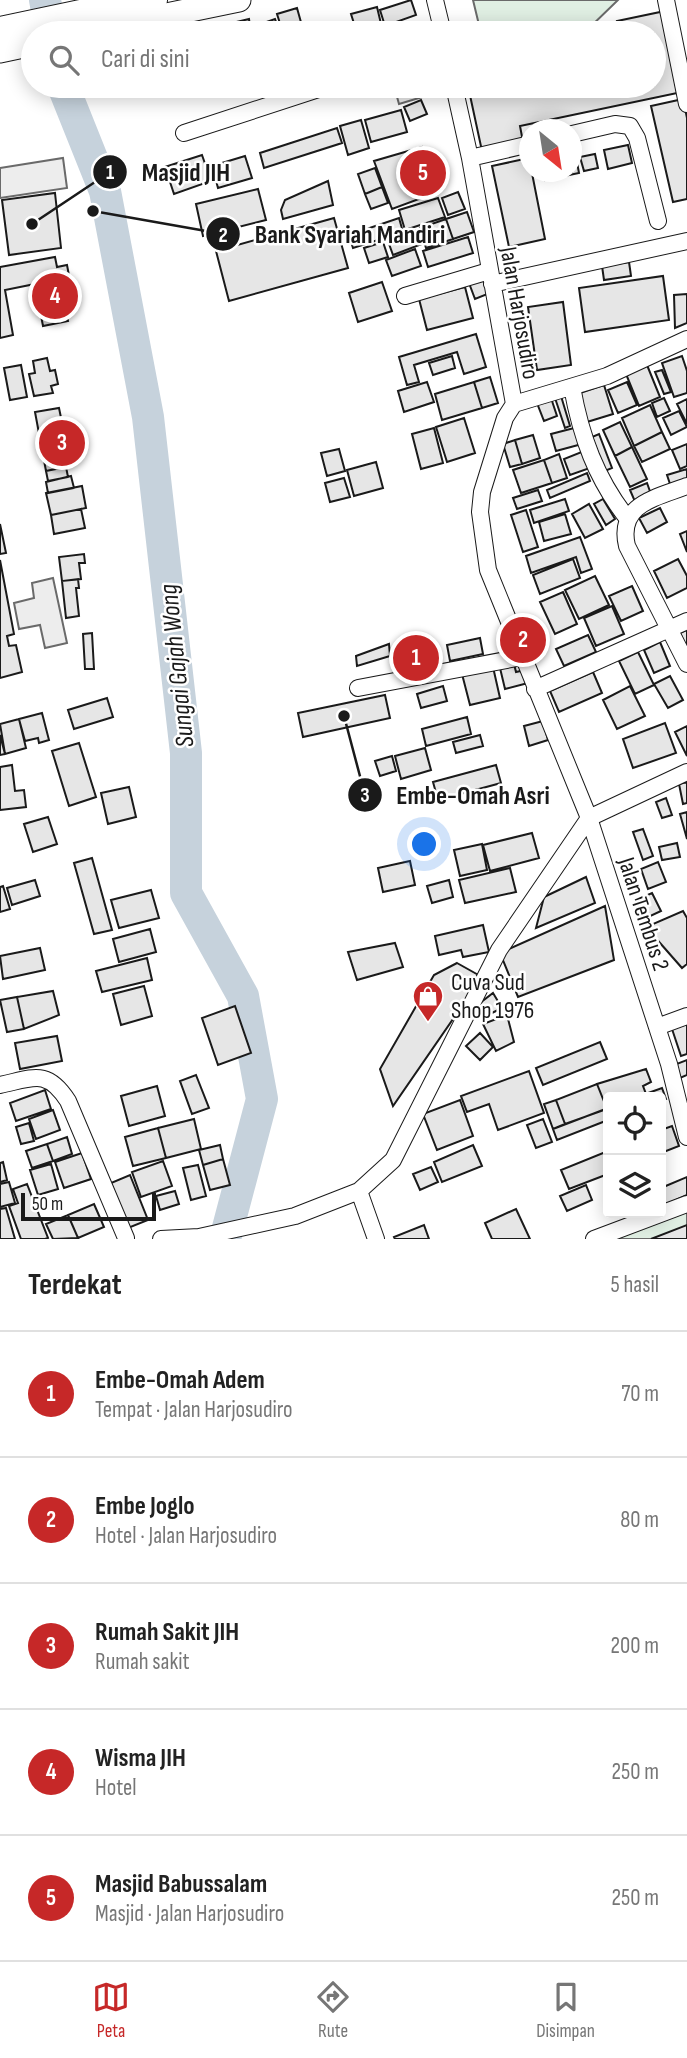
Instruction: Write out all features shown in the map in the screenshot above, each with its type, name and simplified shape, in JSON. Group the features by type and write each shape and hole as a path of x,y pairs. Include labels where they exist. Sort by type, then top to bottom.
{"highway":[{"path":"23,21 56,0"},
{"path":"101,21 152,0"},
{"path":"1,35 21,22"},
{"path":"1,35 21,33"}],"street":[{"path":"112,21 239,0"},
{"path":"435,0 440,21"},
{"path":"666,0 687,104"},
{"path":"1,35 21,41"},
{"path":"184,132 290,98"},
{"name":"Jalan Harjosudiro","path":"457,98 514,404 487,471 480,512 488,570 589,818"},
{"path":"582,132 615,124 630,126 637,138 658,221"},
{"path":"470,158 519,147"},
{"path":"405,296 687,241"},
{"path":"514,404 607,376 687,341"},
{"path":"572,387 590,459 610,495 627,518"},
{"path":"687,486 645,503 627,518 624,531 627,546 687,664"},
{"path":"535,689 687,621"},
{"path":"358,688 522,657"},
{"path":"161,1239 199,1237 295,1216 359,1191 393,1160 499,950 589,818 687,772"},
{"name":"Jalan Tembus 2","path":"589,818 669,1064 687,1137"},
{"path":"657,1027 687,1016"},
{"path":"0,1085 40,1077 57,1083 68,1101 128,1239"},
{"path":"359,1191 376,1239"},
{"path":"594,1239 687,1204"}],"green space":[{"path":"473,0 618,0 596,21 478,21"},
{"path":"687,1212 687,1239 613,1239"}],"shaded area":[{"path":"397,98 419,98 399,104"},
{"path":"63,158 67,188 0,198 0,168"},
{"path":"53,578 67,643 45,648 40,625 19,629 14,603 34,598 32,583"}],"building":[{"path":"411,0 416,15 399,21 383,21 380,10"},
{"path":"377,7 380,21 353,21 351,14"},
{"path":"297,8 301,21 279,21 277,14"},
{"path":"665,11 682,92 666,95 666,21 617,21"},
{"path":"471,98 653,98 553,119 519,119 519,143 482,151"},
{"path":"683,99 687,118 687,199 673,202 651,106"},
{"path":"421,100 427,114 410,121 404,107"},
{"path":"401,110 407,132 371,142 365,120"},
{"path":"361,120 369,148 348,155 340,126"},
{"path":"337,128 342,143 264,168 260,153"},
{"path":"628,145 632,163 608,169 604,150"},
{"path":"422,147 438,192 392,209 374,161"},
{"path":"595,154 598,168 584,171 582,157"},
{"path":"202,155 211,181 174,194 165,167"},
{"path":"245,156 252,178 218,188 212,166"},
{"path":"519,160 519,182 534,182 545,239 509,247 492,166"},
{"path":"375,168 382,187 365,194 358,174"},
{"path":"328,181 333,205 283,219 281,210 285,200"},
{"path":"382,187 388,203 371,209 365,194"},
{"path":"258,189 266,220 203,236 196,204"},
{"path":"458,192 465,209 448,215 442,198"},
{"path":"55,193 61,248 9,255 2,200"},
{"path":"438,198 445,217 405,230 399,210"},
{"path":"467,212 474,232 453,239 446,219"},
{"path":"334,218 348,268 229,301 216,251"},
{"path":"399,218 403,232 353,248 349,235"},
{"path":"446,219 453,239 426,248 420,228"},
{"path":"417,230 422,244 393,255 388,241"},
{"path":"468,237 473,253 428,267 423,251"},
{"path":"383,242 388,257 369,263 364,248"},
{"path":"415,249 421,266 392,276 386,260"},
{"path":"55,257 57,267 67,265 74,302 64,304 68,321 43,326 35,284 5,290 13,335 0,338 0,267"},
{"path":"629,262 631,276 604,280 602,266"},
{"path":"483,276 490,293 475,299 469,283"},
{"path":"663,276 669,320 585,332 579,288"},
{"path":"382,282 392,311 358,322 349,293"},
{"path":"465,287 473,318 427,330 419,299"},
{"path":"687,294 687,323 675,328 674,295"},
{"path":"563,302 571,365 537,370 528,307"},
{"path":"476,334 486,367 464,374 457,352 414,365 419,382 407,385 399,357"},
{"path":"452,356 455,368 433,375 429,363"},
{"path":"682,356 687,371 687,393 674,397 662,363"},
{"path":"47,358 50,371 55,370 58,384 51,386 53,393 34,396 29,374 35,373 33,361"},
{"path":"21,365 27,397 10,400 4,368"},
{"path":"647,365 660,397 639,406 626,374"},
{"path":"662,370 671,392 664,394 655,372"},
{"path":"490,377 498,403 482,408 474,382"},
{"path":"427,382 434,402 404,412 398,391"},
{"path":"474,382 482,408 442,420 435,394"},
{"path":"627,382 637,405 618,413 608,390"},
{"path":"604,385 613,414 587,422 577,394"},
{"path":"561,396 570,426 565,428 555,398"},
{"path":"551,398 557,416 544,421 537,403"},
{"path":"664,398 670,411 657,417 652,403"},
{"path":"687,399 687,424 677,404"},
{"path":"650,405 662,432 634,446 622,418"},
{"path":"59,408 66,442 59,444 64,467 46,471 35,412"},
{"path":"679,411 687,427 671,435 663,418"},
{"path":"464,418 475,453 447,462 436,427"},
{"path":"620,422 632,447 615,456 603,430"},
{"path":"578,427 582,444 556,451 551,434"},
{"path":"434,428 443,463 421,469 412,434"},
{"path":"662,432 670,449 642,462 634,446"},
{"path":"599,434 612,468 605,471 592,437"},
{"path":"533,435 540,458 522,464 515,440"},
{"path":"515,440 522,464 510,467 503,444"},
{"path":"687,444 687,466 680,469 672,450"},
{"path":"632,447 647,479 630,487 615,456"},
{"path":"339,449 345,471 327,476 321,453"},
{"path":"584,451 590,468 570,475 564,459"},
{"path":"559,454 567,478 552,483 544,460"},
{"path":"544,460 552,483 521,493 513,470"},
{"path":"376,462 383,488 354,496 347,470"},
{"path":"66,467 68,477 48,481 46,471"},
{"path":"687,469 687,482 671,487 667,475"},
{"path":"587,473 590,481 550,498 547,490"},
{"path":"71,476 74,488 48,493 46,482"},
{"path":"344,478 350,497 330,502 325,483"},
{"path":"647,483 652,497 636,504 630,490"},
{"path":"82,486 86,508 51,515 46,493"},
{"path":"538,490 542,501 517,509 513,498"},
{"path":"565,499 569,511 534,523 530,510"},
{"path":"603,499 615,519 606,525 594,504"},
{"path":"589,504 603,529 585,538 572,514"},
{"path":"660,508 667,522 647,533 639,518"},
{"path":"81,509 85,528 54,534 51,515"},
{"path":"526,510 538,547 523,552 511,515"},
{"path":"565,514 571,534 544,541 539,522"},
{"path":"0,524 6,553 0,554"},
{"path":"687,531 687,552 680,534"},
{"path":"580,537 592,569 581,573 576,557 531,573 526,556"},
{"path":"84,554 85,563 79,563 81,579 62,581 59,557"},
{"path":"573,559 580,578 540,594 533,575"},
{"path":"678,559 687,576 687,588 667,598 654,571"},
{"path":"0,560 14,634 7,636 9,646 16,645 22,672 0,678"},
{"path":"595,576 609,605 579,619 565,590"},
{"path":"78,579 79,588 76,588 79,616 66,618 62,581"},
{"path":"632,586 643,611 621,621 609,596"},
{"path":"563,592 577,624 555,634 540,602"},
{"path":"612,606 624,634 596,646 584,618"},
{"path":"687,630 687,649 680,633"},
{"path":"92,633 94,669 85,669 83,634"},
{"path":"588,635 596,652 564,666 556,649"},
{"path":"480,638 483,654 450,661 447,645"},
{"path":"660,642 670,666 654,673 644,650"},
{"path":"389,644 390,656 357,666 356,656"},
{"path":"435,645 439,662 397,671 393,654"},
{"path":"638,652 654,685 635,694 619,661"},
{"path":"514,664 516,672 525,670 528,683 505,689 500,668"},
{"path":"493,667 500,698 470,705 462,674"},
{"path":"593,672 602,693 559,712 550,691"},
{"path":"670,676 683,700 668,708 654,684"},
{"path":"443,686 447,701 421,708 417,694"},
{"path":"630,686 645,716 617,729 603,700"},
{"path":"385,695 390,718 303,737 298,713"},
{"path":"107,698 113,717 74,729 68,710"},
{"path":"42,713 49,740 39,743 38,738 25,741 19,719"},
{"path":"467,717 471,734 426,746 422,729"},
{"path":"19,719 26,748 5,754 0,724"},
{"path":"543,721 548,740 529,746 524,726"},
{"path":"665,723 676,753 633,768 623,739"},
{"path":"687,726 687,756 675,732"},
{"path":"0,735 5,754 0,755"},
{"path":"480,735 483,746 456,753 453,742"},
{"path":"79,743 96,797 69,806 52,751"},
{"path":"425,748 431,770 401,779 395,756"},
{"path":"392,756 396,771 380,776 375,761"},
{"path":"12,765 15,791 24,790 26,807 0,810 0,767"},
{"path":"496,765 501,783 438,800 433,782"},
{"path":"687,782 687,803 683,804 679,784"},
{"path":"129,787 136,817 108,824 101,793"},
{"path":"666,798 672,815 662,818 656,802"},
{"path":"687,812 687,839 680,814"},
{"path":"48,817 57,844 33,852 24,824"},
{"path":"643,829 653,856 643,860 633,832"},
{"path":"532,833 539,858 490,871 483,845"},
{"path":"677,843 680,857 662,860 659,847"},
{"path":"482,844 487,870 460,876 454,850"},
{"path":"92,858 112,930 94,934 74,863"},
{"path":"410,861 415,885 383,892 378,868"},
{"path":"658,862 666,882 648,889 641,869"},
{"path":"510,868 516,892 465,903 459,880"},
{"path":"586,877 595,903 536,928 544,897"},
{"path":"35,880 40,896 12,905 7,888"},
{"path":"449,880 453,897 432,903 427,886"},
{"path":"3,886 10,909 0,912 0,887"},
{"path":"151,890 159,918 119,928 111,900"},
{"path":"652,893 661,911 644,919 636,900"},
{"path":"605,906 614,960 518,997 500,953"},
{"path":"683,911 687,918 687,964 682,968 646,927"},
{"path":"483,925 489,952 463,957 461,950 439,955 435,936"},
{"path":"150,929 156,952 119,962 113,939"},
{"path":"395,943 403,967 357,980 348,952"},
{"path":"40,948 45,970 3,979 0,956"},
{"path":"147,958 152,980 102,992 96,971"},
{"name":"Cuva Sud Shop 1976","path":"457,963 482,977 393,1106 380,1069 434,975"},
{"path":"144,986 152,1016 121,1025 113,994"},
{"path":"53,991 59,1015 24,1029 17,997"},
{"path":"493,993 502,1008 484,1017 480,1003"},
{"path":"17,997 24,1029 7,1032 0,1000"},
{"path":"235,1006 251,1053 218,1065 202,1018"},
{"path":"507,1015 514,1042 496,1051 483,1024"},
{"path":"687,1024 687,1054 681,1056 672,1029"},
{"path":"480,1033 493,1047 480,1060 466,1046"},
{"path":"57,1036 62,1061 20,1069 15,1043"},
{"path":"600,1042 607,1059 543,1085 536,1068"},
{"path":"687,1060 687,1075 680,1078 674,1065"},
{"path":"646,1069 651,1082 643,1086 645,1092 603,1092 603,1099 597,1084"},
{"path":"529,1071 544,1113 498,1130 489,1104 467,1112 461,1096"},
{"path":"196,1075 209,1108 192,1114 180,1081"},
{"path":"597,1084 603,1099 603,1110 565,1124 556,1100"},
{"path":"157,1086 165,1116 129,1126 121,1096"},
{"path":"45,1090 51,1109 16,1121 10,1103"},
{"path":"460,1100 473,1136 437,1150 423,1114"},
{"path":"556,1100 565,1124 553,1129 544,1104"},
{"path":"53,1110 60,1130 36,1139 29,1119"},
{"path":"603,1110 603,1122 557,1140 553,1129"},
{"path":"194,1119 201,1149 166,1158 158,1128"},
{"path":"543,1119 552,1142 536,1148 527,1125"},
{"path":"29,1123 34,1141 21,1144 16,1127"},
{"path":"672,1126 679,1146 666,1151 666,1128"},
{"path":"158,1128 166,1158 133,1166 125,1137"},
{"path":"67,1137 72,1154 53,1161 47,1144"},
{"path":"47,1144 53,1161 32,1168 26,1151"},
{"path":"220,1145 223,1159 203,1165 199,1150"},
{"path":"473,1145 482,1166 442,1182 434,1162"},
{"path":"82,1153 91,1179 64,1188 55,1162"},
{"path":"603,1153 603,1176 569,1189 561,1170"},
{"path":"223,1159 230,1185 210,1190 203,1165"},
{"path":"163,1161 172,1186 141,1197 132,1172"},
{"path":"3,1162 7,1180 0,1182 0,1163"},
{"path":"51,1164 58,1189 38,1195 30,1170"},
{"path":"198,1165 206,1196 191,1200 183,1168"},
{"path":"431,1167 438,1182 420,1190 413,1174"},
{"path":"130,1175 148,1220 128,1228 111,1183"},
{"path":"687,1177 687,1195 666,1205 666,1186"},
{"path":"9,1182 15,1203 0,1207 0,1184"},
{"path":"27,1184 48,1238 21,1239 9,1206 18,1203 13,1189"},
{"path":"586,1185 592,1200 567,1211 560,1196"},
{"path":"175,1191 179,1204 160,1210 156,1196"},
{"path":"94,1204 104,1227 78,1238 68,1215"},
{"path":"6,1208 15,1239 0,1239 0,1209"},
{"path":"516,1209 530,1239 492,1239 485,1223"},
{"path":"68,1215 78,1238 53,1239 46,1224"},
{"path":"424,1225 429,1239 394,1237"},
{"path":"687,1225 687,1239 651,1239"}],"waterway":[{"name":"Sungai Gajah Wong","path":"45,0 49,21"},
{"name":"Sungai Gajah Wong","path":"68,98 105,191 148,417 186,753 186,893 243,996 262,1099 225,1239"}],"place":[{"name":"Masjid Babussalam","path":"423,173"},
{"name":"Bank Syariah Mandiri","path":"93,211"},
{"name":"Masjid JIH","path":"32,224"},
{"name":"Wisma JIH","path":"55,296"},
{"name":"Rumah Sakit JIH","path":"62,443"},
{"name":"Embe Joglo","path":"523,640"},
{"name":"Embe-Omah Adem","path":"416,658"},
{"name":"Embe-Omah Asri","path":"344,716"},
{"name":"Cuva Sud Shop 1976","path":"428,1023"}]}
